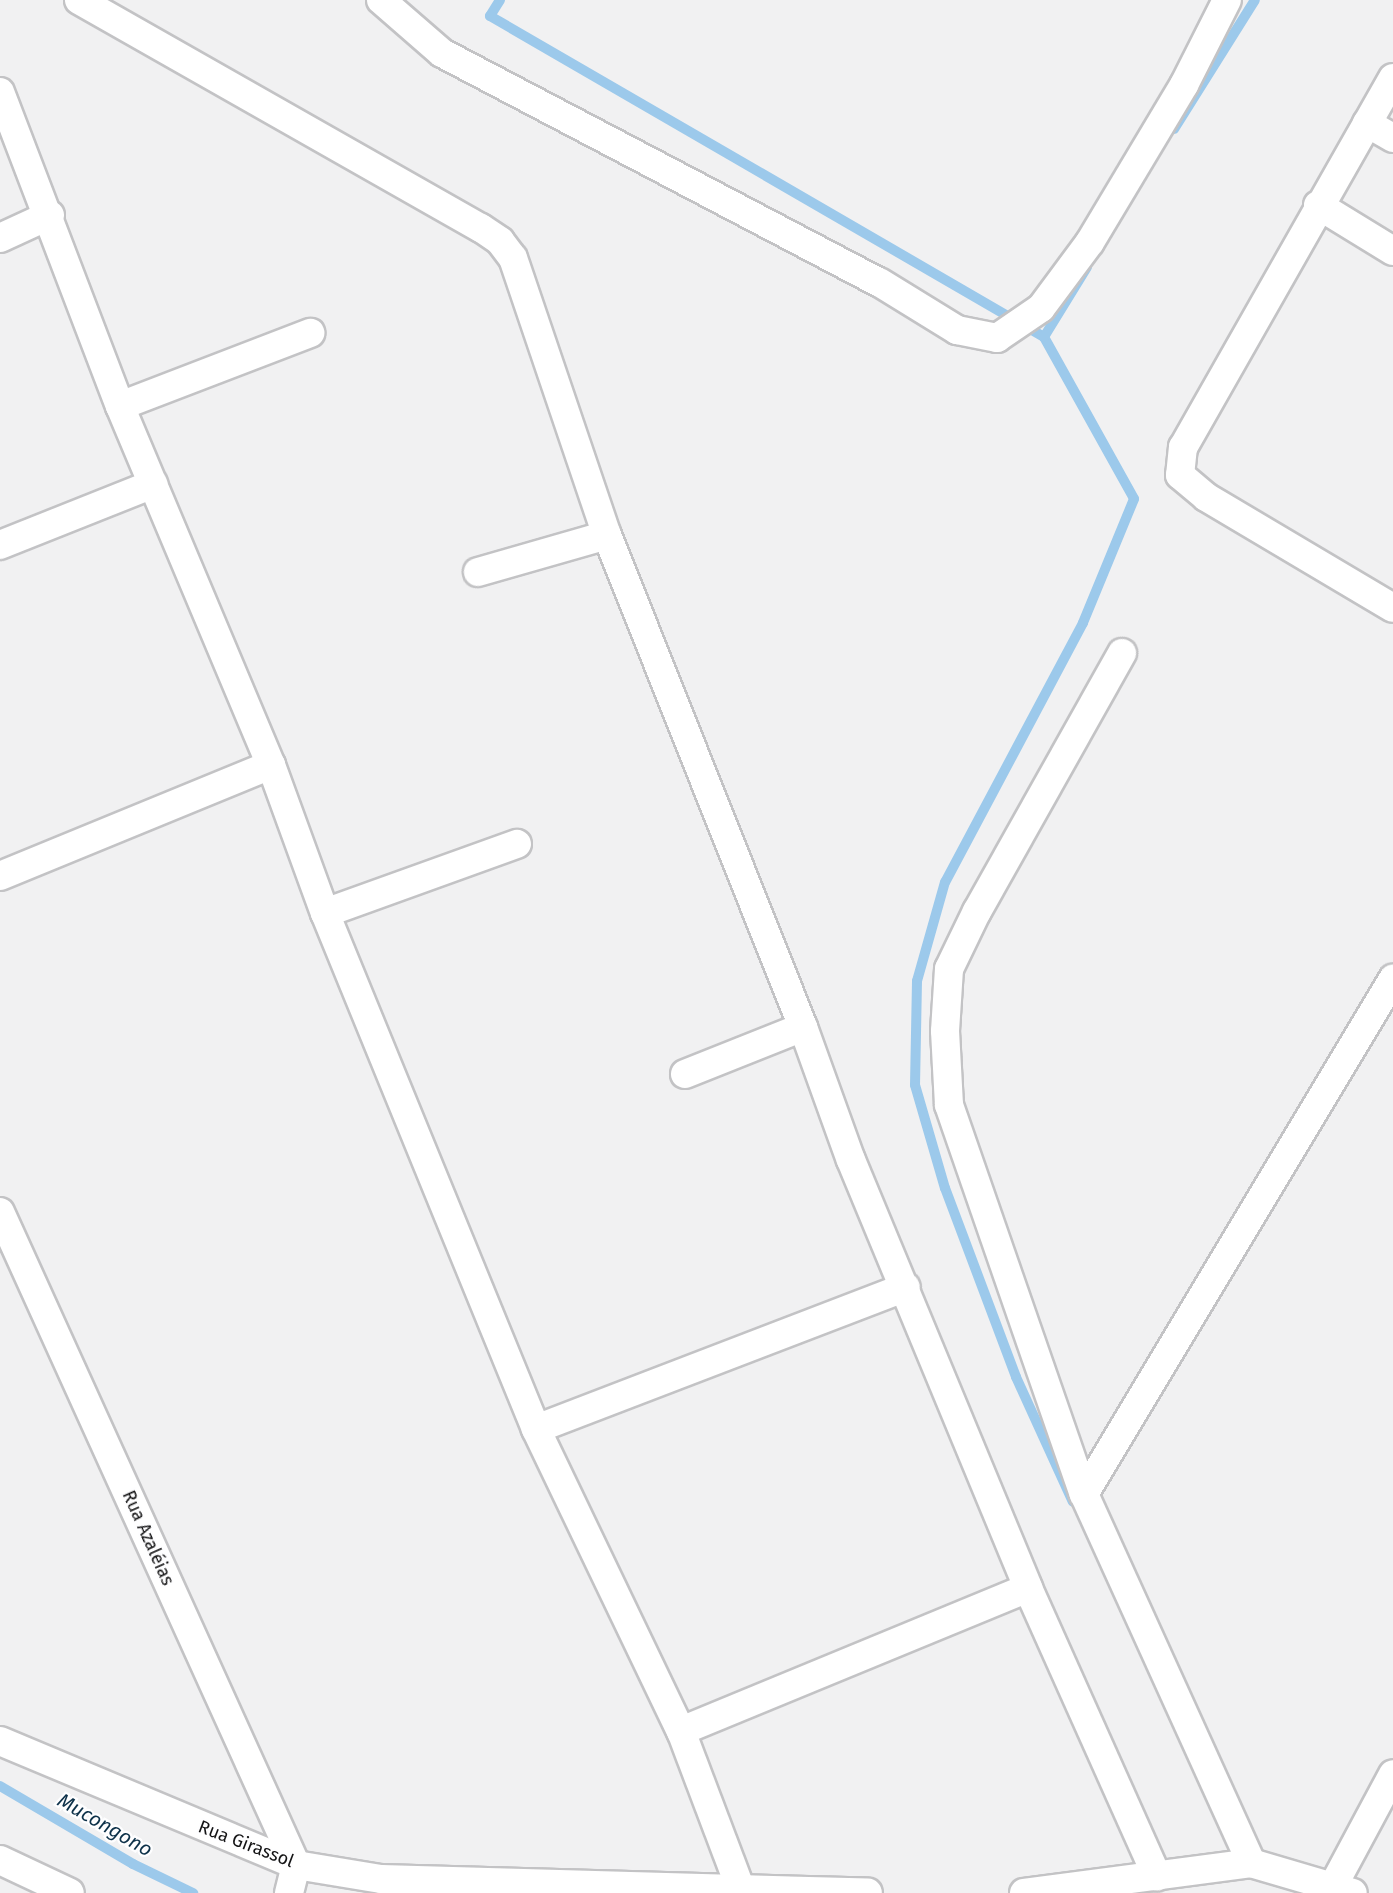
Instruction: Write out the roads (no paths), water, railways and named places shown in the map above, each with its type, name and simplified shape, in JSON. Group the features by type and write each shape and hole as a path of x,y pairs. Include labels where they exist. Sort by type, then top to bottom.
{"street":[{"path":"79,0 500,241 513,258 607,535 803,1027 851,1160 906,1287 1028,1588 1157,1876"},
{"path":"381,0 442,53 879,282 957,330 997,338 1041,308 1090,242 1184,85 1227,0"},
{"path":"1393,78 1318,205 1183,447 1180,475 1206,497 1393,608"},
{"path":"0,92 50,215 120,406 272,765 325,913 536,1429 681,1731 740,1887"},
{"path":"1367,123 1393,138"},
{"path":"1318,205 1393,251"},
{"path":"0,238 50,215"},
{"path":"120,406 310,333"},
{"path":"0,545 153,484"},
{"path":"478,572 607,535"},
{"path":"1122,653 977,911 949,969 945,1031 950,1106 1084,1494 1251,1863"},
{"path":"0,876 272,765"},
{"path":"325,913 517,844"},
{"path":"1084,1494 1393,979"},
{"path":"685,1074 803,1027"},
{"name":"Rua Azaléias","path":"0,1212 296,1865"},
{"path":"536,1429 906,1287"},
{"path":"681,1731 1028,1588"},
{"name":"Rua Girassol","path":"0,1742 296,1865 381,1879 740,1887 868,1893"},
{"path":"1024,1893 1251,1863 1342,1890 1393,1774"},
{"path":"0,1860 70,1893"},
{"path":"289,1893 296,1865"}],"waterway":[{"path":"500,0 490,16 1044,337 1134,499 1083,623 945,882 917,981 915,1085 945,1188 1016,1377 1073,1502"},
{"path":"1174,129 1255,0"},
{"path":"1044,337 1087,267"},
{"name":"Mucongono","path":"0,1786 133,1864 193,1893"}]}
